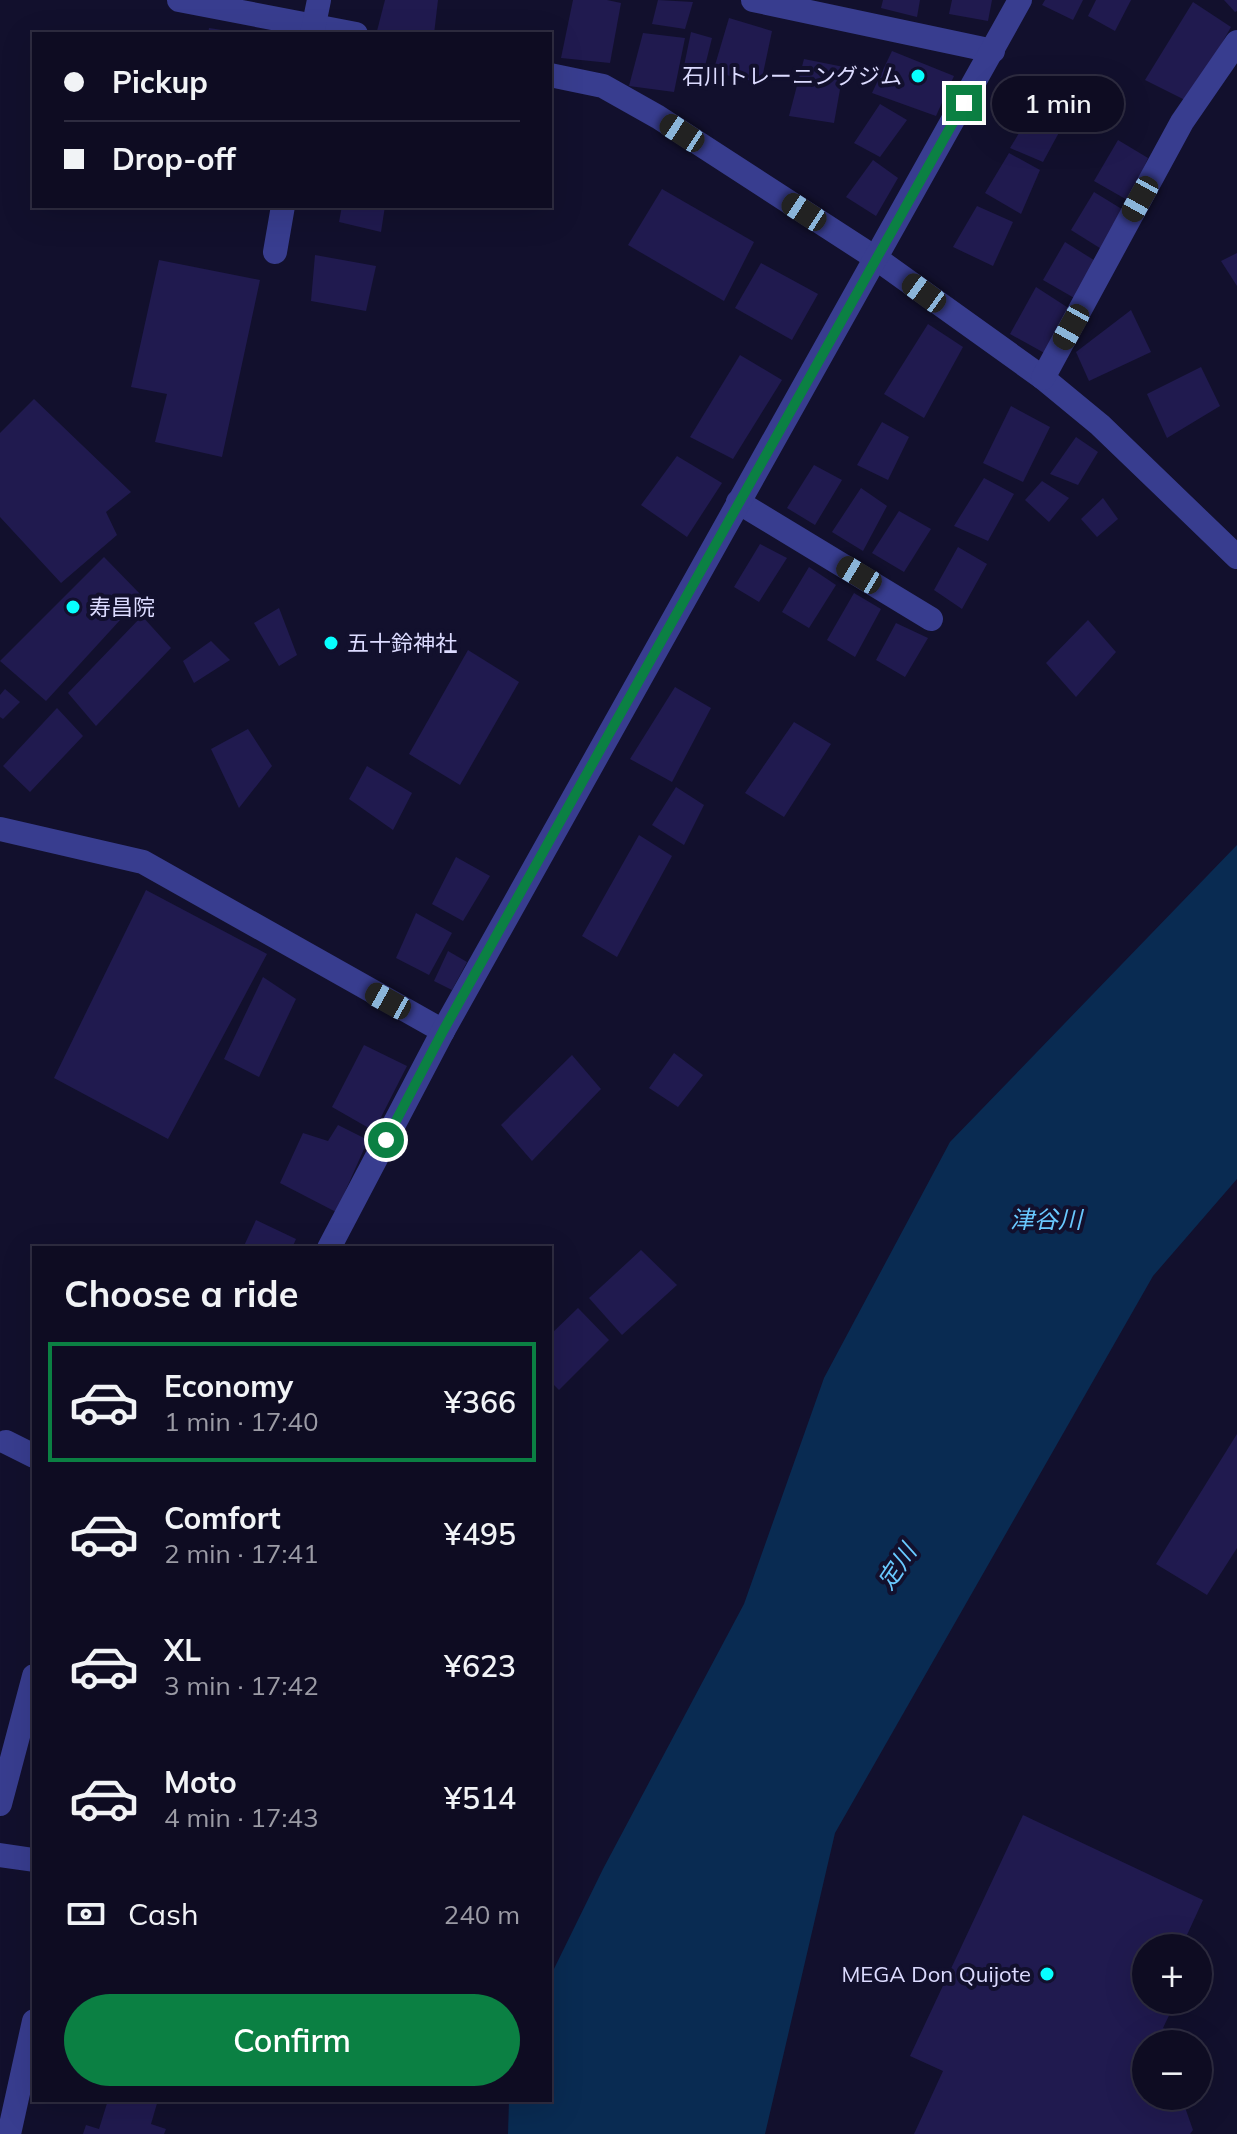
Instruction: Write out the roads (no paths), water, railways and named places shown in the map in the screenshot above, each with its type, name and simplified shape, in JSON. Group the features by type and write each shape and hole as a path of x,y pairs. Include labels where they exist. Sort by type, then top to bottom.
{"street":[{"path":"179,0 334,32"},
{"path":"313,30 319,0"},
{"path":"753,0 993,51"},
{"path":"330,1246 443,1031 1020,0"},
{"path":"1043,378 1182,122 1237,42"},
{"path":"552,75 603,86 658,117 877,259 1043,378 1100,425 1237,557"},
{"path":"275,252 283,208"},
{"path":"738,502 931,619"},
{"path":"0,829 143,862 443,1031"},
{"path":"6,1442 32,1455"},
{"path":"0,1804 32,1684"},
{"path":"0,1855 32,1860"},
{"path":"9,2134 32,2030"}],"water":[{"name":"津谷川","path":"1237,845 1237,1179 1153,1276 835,1833 765,2134 508,2134 509,2102 552,2102 552,1973 603,1869 744,1604 824,1378 950,1142"}],"place":[{"name":"石川トレーニングジム","path":"918,76"},
{"name":"寿昌院","path":"73,607"},
{"name":"五十鈴神社","path":"331,643"},
{"name":"MEGA Don Quijote","path":"1047,1974"}],"water label":[{"name":"定川","path":"897,1567"}]}
